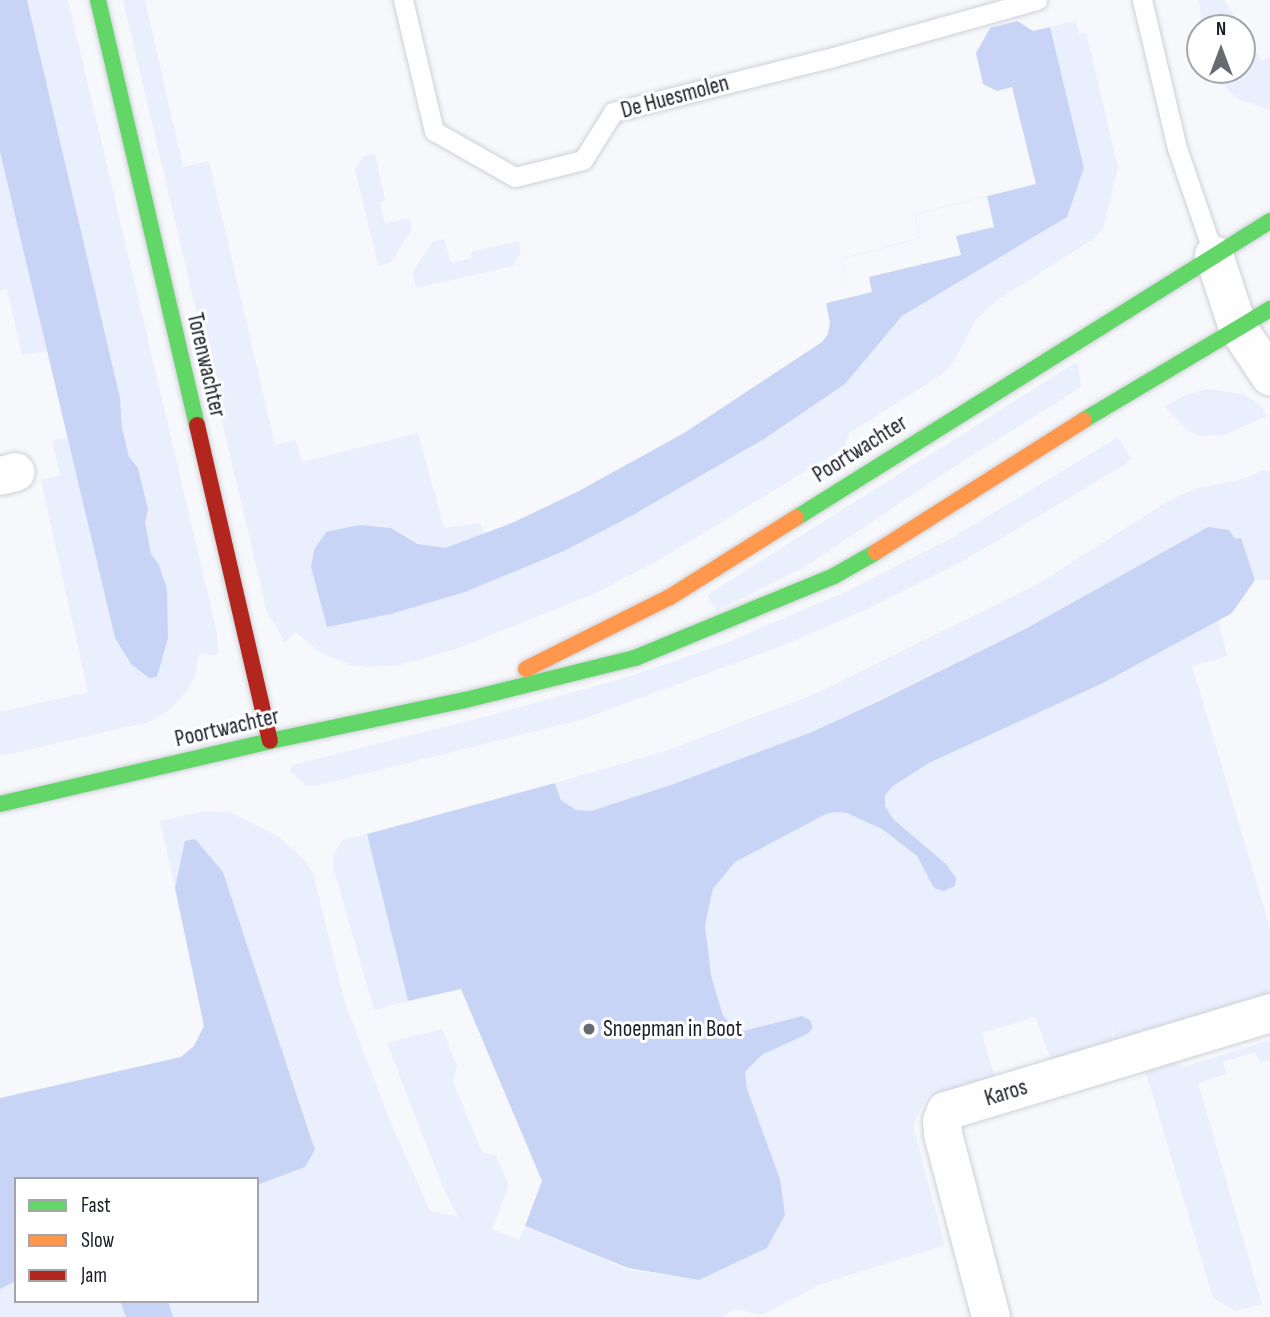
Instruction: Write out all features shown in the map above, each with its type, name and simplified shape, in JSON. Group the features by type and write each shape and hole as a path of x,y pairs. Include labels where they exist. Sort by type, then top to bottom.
{"street":[{"name":"Torenwachter","path":"98,0 270,741"},
{"name":"Poortwachter","path":"465,700 670,597 1270,220"},
{"path":"1214,255 1238,328 1270,376"},
{"name":"Poortwachter","path":"0,804 270,741 465,700 635,658 834,576 1025,455 1270,309"},
{"name":"Karos","path":"991,1317 943,1134 942,1121 946,1111 1270,1013"}],"lane":[{"name":"De Huesmolen","path":"403,0 435,131 515,177 583,159 612,112 833,57 1037,0"},
{"path":"1142,0 1177,148 1214,255"}],"shaded area":[{"path":"27,0 68,0 217,633 218,655 199,654 195,675 188,690 168,711 149,722 0,756 0,712 88,692 41,480 60,475 52,441 68,437 115,638 131,664 157,677 168,638 164,576 151,554 145,522 148,508 138,468 129,457 122,428 120,398"},
{"path":"123,0 145,0 183,167 209,161 275,445 296,440 302,462 418,433 444,528 479,523 485,533 445,548 430,548 391,528 359,525 327,627 391,614 465,592 633,515 764,439 845,384 902,316 1067,217 1084,168 1050,27 1076,21 1079,34 1086,32 1118,168 1103,229 1096,237 997,300 975,321 956,358 943,374 849,433 845,447 664,557 594,594 456,649 400,665 350,665 321,653 296,632 285,642 267,612"},
{"path":"1199,0 1224,0 1233,14 1200,14"},
{"path":"1256,51 1262,61 1270,57 1270,110 1238,99 1223,85 1256,84"},
{"path":"0,152 47,351 22,355 7,289 0,291"},
{"path":"375,154 385,200 380,203 385,224 409,218 412,229 390,263 378,265 355,169 364,156"},
{"path":"444,239 451,263 472,258 471,252 519,241 521,253 513,266 416,288 413,271 433,241"},
{"path":"1075,363 1078,365 1081,387 943,474 805,567 716,611 707,595"},
{"path":"1206,389 1243,394 1260,405 1267,416 1224,435 1202,436 1188,431 1165,407 1184,396"},
{"path":"1118,437 1131,459 1126,464 961,562 865,610 779,647 580,720 315,786 306,785 290,771 293,765 496,714 631,676 726,643 843,593 952,538"},
{"path":"1263,470 1270,471 1270,580 1255,580 1241,538 1235,539 1208,527 1027,628 812,732 671,785 591,811 576,810 561,800 555,783 666,751 817,693 1038,584 1170,500 1195,489 1246,478"},
{"path":"1218,620 1227,656 1192,666 1270,928 1270,993 1113,1044 1114,1025 1111,1042 1052,1062 1035,1017 982,1033 995,1079 927,1097 916,1118 914,1130 945,1245 821,1284 762,1315 734,1309 722,1317 0,1317 0,1239 14,1233 14,1303 259,1303 259,1178 305,1166 314,1145 223,872 186,841 175,888 160,821 206,811 231,813 279,837 305,861 313,873 345,1003 390,1121 430,1211 458,1217 442,1185 387,1043 442,1029 457,1066 453,1082 482,1152 496,1156 509,1185 492,1229 519,1240 525,1227 629,1270 699,1280 767,1248 785,1215 747,1089 745,1072 762,1055 807,1034 813,1028 810,1020 802,1016 739,1032 723,1016 711,975 705,925 713,889 734,862 826,814 836,812 847,813 894,831 924,866 956,878 946,864 893,819 885,806 884,795 893,786 929,763 1103,683"},
{"path":"367,834 408,1001 374,1010 334,870 333,857 342,840"},
{"path":"1270,1040 1270,1060 1260,1063 1255,1052 1223,1062 1226,1074 1198,1083 1262,1304 1235,1311 1213,1298 1145,1069 1170,1060 1183,1067"}],"water":[{"path":"0,0 27,0 120,398 122,428 129,457 138,468 148,509 145,522 151,554 159,565 167,589 168,638 157,677 149,678 131,664 115,638 0,152"},
{"path":"1017,21 1033,31 1050,27 1084,168 1067,217 902,316 845,384 764,439 633,515 564,551 465,592 391,614 327,627 311,567 314,550 326,532 359,525 391,528 418,544 445,548 512,523 577,492 684,433 822,342 828,334 830,323 823,288 846,281 841,259 920,238 915,214 1036,184 1012,87 997,91 983,84 976,53 990,28"},
{"path":"1208,527 1229,530 1235,539 1241,538 1255,580 1232,613 1103,683 929,763 893,786 885,795 885,806 893,819 946,864 956,878 955,886 944,891 934,888 917,856 882,829 847,813 836,812 826,814 735,862 713,889 705,925 711,975 723,1016 739,1032 802,1016 810,1020 813,1028 807,1034 762,1055 745,1072 747,1089 780,1179 785,1215 767,1248 699,1280 628,1268 525,1226 542,1181 461,989 408,1001 367,834 555,783 561,800 576,810 591,811 671,785 812,732 881,700 1027,628"},
{"path":"195,839 223,872 315,1150 305,1167 259,1184 259,1177 14,1177 14,1282 0,1289 0,1098 181,1057 194,1046 204,1026 175,888 185,841"},
{"path":"121,1303 169,1303 173,1317 126,1317"}],"pier":[{"path":"987,196 994,227 956,236 961,255 869,277 872,292 823,304 819,288 846,281 841,259 920,238 915,214"}],"traffic: fast":[{"path":"98,0 197,425"},
{"path":"796,518 1270,221"},
{"path":"1084,420 1270,309"},
{"path":"0,804 270,741 465,700 635,658 834,576 876,552"}],"traffic: slow":[{"path":"876,552 1084,420"},
{"path":"526,669 670,597 796,518"}],"traffic: jam":[{"path":"197,425 270,741"}],"place":[{"name":"Snoepman in Boot","path":"589,1029"}]}
